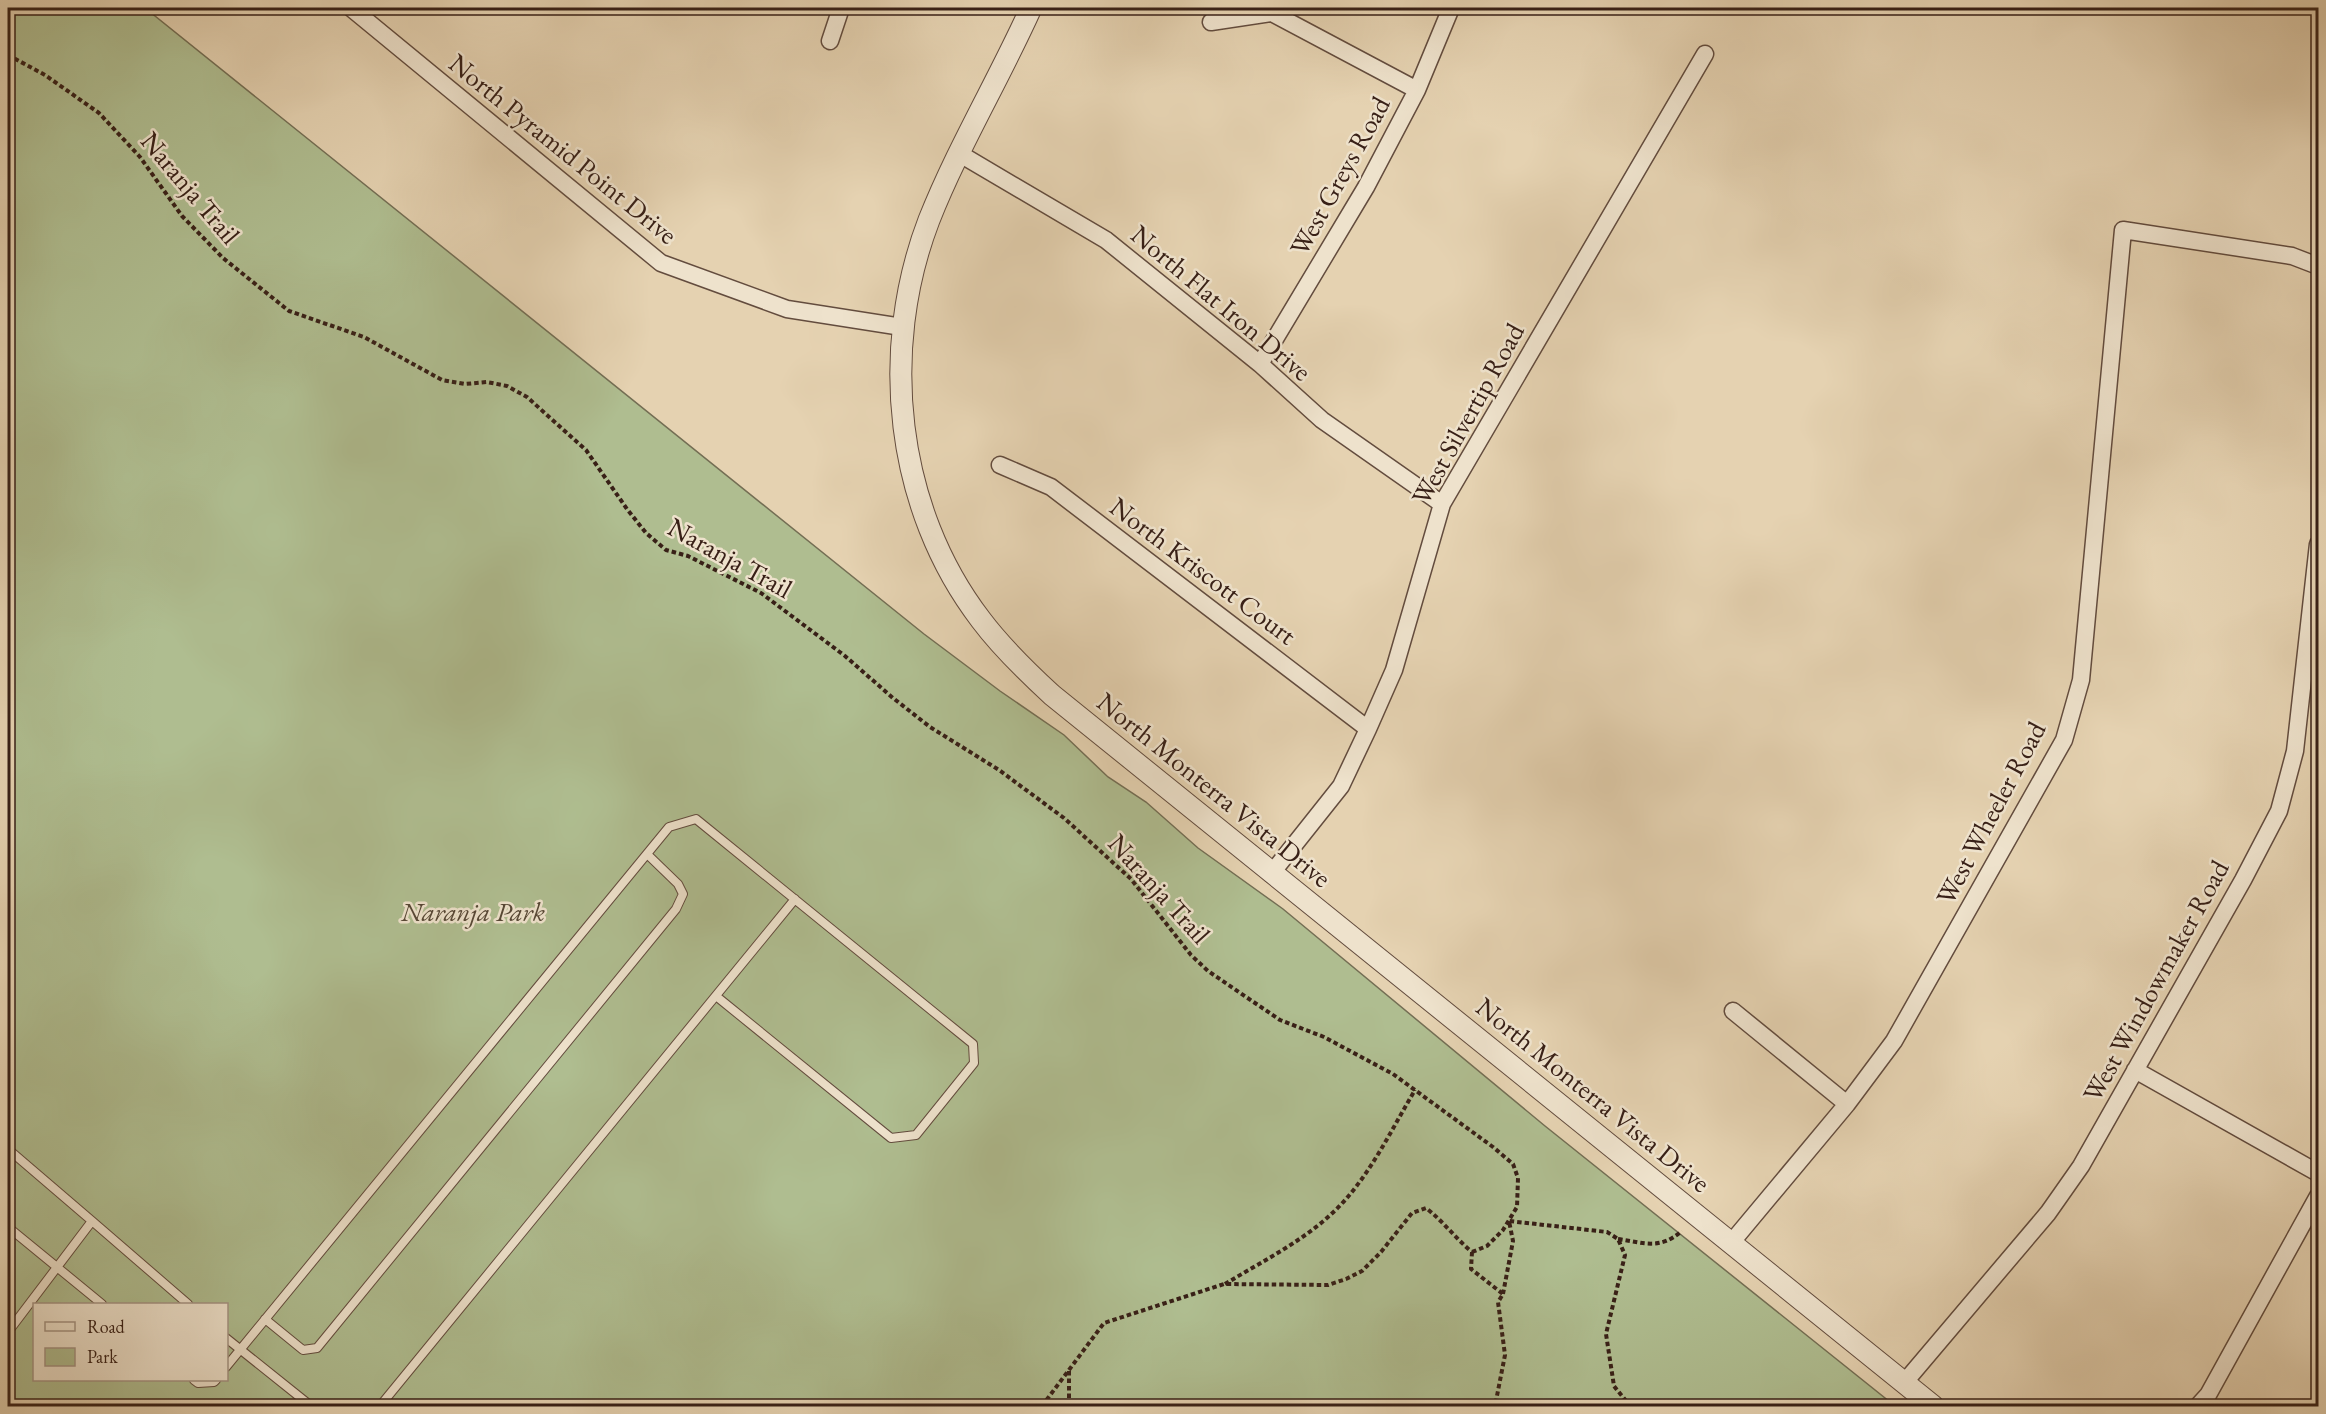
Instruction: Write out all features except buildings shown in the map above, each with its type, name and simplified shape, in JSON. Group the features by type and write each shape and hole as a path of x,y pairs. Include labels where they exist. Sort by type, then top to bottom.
{"street":[{"name":"North Pyramid Point Drive","path":"351,8 661,263 787,309 902,327"},
{"path":"830,41 841,8"},
{"name":"North Monterra Vista Drive","path":"1031,8 930,220 914,266 902,327 900,377 906,442 913,482 930,529 949,571 980,619 1011,656 1052,696 1933,1407"},
{"name":"West Greys Road","path":"1260,364 1366,187 1417,90 1451,8"},
{"path":"1211,22 1272,13 1417,90"},
{"name":"West Silvertip Road","path":"1271,874 1341,786 1368,729 1394,670 1442,504 1706,54"},
{"name":"North Flat Iron Drive","path":"960,154 1106,240 1260,364 1322,420 1442,504"},
{"name":"West Wheeler Road","path":"1731,1243 1847,1104 1894,1041 2064,740 2081,680 2123,230 2292,256 2319,266"},
{"name":"North Kriscott Court","path":"1000,465 1051,487 1368,729"},
{"name":"West Windowmaker Road","path":"1904,1383 2048,1213 2081,1166 2243,880 2279,811 2295,751 2319,544"},
{"path":"1733,1011 1847,1104"},
{"path":"2135,1070 2319,1173"},
{"path":"2198,1407 2208,1395 2319,1196"}],"lane":[{"path":"228,1364 669,827 696,819 973,1044 974,1063 916,1135 891,1138 716,996"},
{"path":"265,1319 303,1350 317,1348 332,1330 676,909 683,894 678,884 647,854"},
{"path":"380,1407 795,899"},
{"path":"8,1149 186,1303"},
{"path":"8,1332 92,1221"},
{"path":"8,1227 100,1303"},
{"path":"228,1340 312,1407"},
{"path":"195,1381 198,1383 215,1381"}],"path":[{"name":"Naranja Trail","path":"8,55 45,75 99,113 140,157 182,216 222,258 289,310 364,337 442,380 465,384 487,382 507,386 526,397 548,414 586,450 646,533 666,550 688,556 761,593 845,656 930,728 999,770 1064,818 1131,879 1191,955 1208,971 1280,1020 1324,1037 1393,1074 1513,1164 1518,1178 1517,1207 1509,1221 1487,1246 1472,1252"},
{"path":"1041,1407 1104,1323 1224,1284 1315,1228 1345,1200 1373,1162 1415,1090"},
{"path":"1224,1284 1328,1285 1346,1279 1362,1271 1412,1213 1426,1208 1472,1252 1471,1269 1503,1294"},
{"name":"Naranja Trail","path":"1495,1407 1505,1355 1498,1302 1503,1294 1513,1241 1509,1221"},
{"path":"1509,1221 1607,1232 1618,1239 1656,1244 1669,1242 1682,1231"},
{"path":"1618,1239 1625,1255 1606,1334 1614,1386 1630,1407"},
{"path":"1069,1371 1069,1407"}],"green space":[{"name":"Naranja Park","path":"8,8 145,8 924,634 1064,735 1108,777 1146,802 1198,848 1283,909 1545,1126 1895,1406 8,1406"}]}
